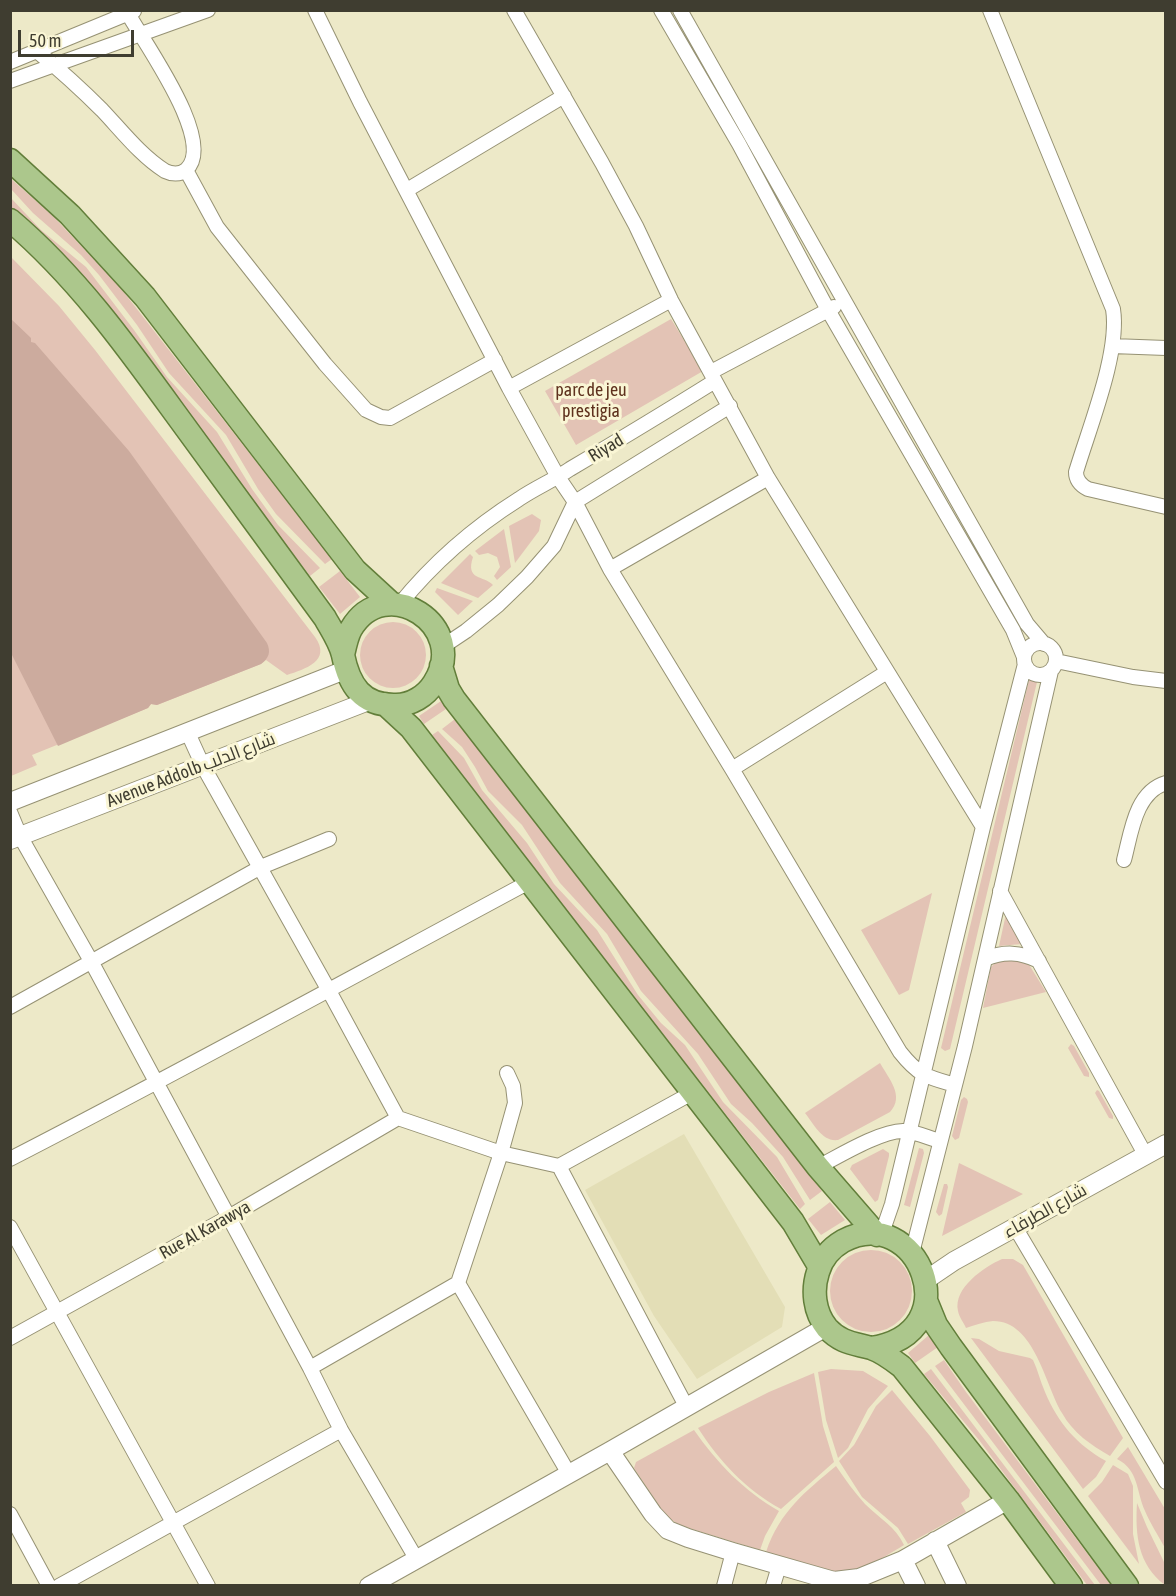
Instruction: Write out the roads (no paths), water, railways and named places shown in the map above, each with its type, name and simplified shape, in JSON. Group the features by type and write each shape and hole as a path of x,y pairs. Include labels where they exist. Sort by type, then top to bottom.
{"main road":[{"path":"10,160 70,215 146,297 355,570 396,604"},
{"path":"10,219 71,278 157,388 325,618 351,682 359,693 378,702 411,728 793,1222 819,1266"},
{"path":"344,662 350,630 358,620 379,606 396,604 412,608 432,623 439,634 448,688 454,699 818,1167 879,1235"},
{"path":"378,702 397,705 410,703 421,697 431,689 438,678 442,656"},
{"path":"927,1303 916,1326 896,1342 871,1348 854,1346 839,1338 826,1327 818,1313 814,1298 814,1282 819,1266 827,1254 837,1244 849,1238 879,1235 903,1245 912,1253 921,1265 926,1280 927,1303 936,1325 1126,1586"},
{"path":"871,1348 892,1359 909,1376 1008,1500 1071,1586"}],"street":[{"path":"10,81 208,10"},
{"path":"315,10 360,102 509,388 558,477 575,502 610,569 732,769 889,1036 909,1064 924,1077 955,1085"},
{"path":"514,10 636,226 671,300 768,478 983,827"},
{"path":"662,10 739,144 828,310 1013,630 1025,661 1033,674 1039,675 1053,666 1166,681"},
{"path":"680,10 1027,624 1053,651 1053,666 985,959 912,1253"},
{"path":"990,10 1112,305 1115,324 1113,346 1076,478 1088,489 1166,507"},
{"path":"10,62 130,12 140,36 175,93 192,133 193,156 186,170 180,173 168,172 154,163 38,52"},
{"path":"407,190 564,96"},
{"path":"186,170 217,227 325,364 366,410 381,417 390,418 495,360"},
{"path":"509,388 671,300"},
{"name":"Riyad","path":"558,477 713,377 844,301"},
{"path":"1113,346 1166,348"},
{"path":"442,656 466,631 527,577 554,546 575,502 730,406"},
{"path":"396,604 451,549 484,522 520,498 558,477"},
{"path":"610,569 768,478"},
{"path":"879,1235 892,1204 1025,661 1029,648 1044,644"},
{"name":"Avenue Addolb شارع الدلب","path":"10,802 188,733 344,662"},
{"path":"732,769 887,672"},
{"name":"Avenue Addolb شارع الدلب","path":"15,838 378,702"},
{"path":"188,733 203,766 398,1118 501,1153 559,1166 693,1094"},
{"path":"1124,860 1141,804 1153,789 1166,783"},
{"path":"10,812 15,838 91,961 227,1218 310,1368 340,1430 417,1560"},
{"path":"10,1007 261,867 329,839"},
{"path":"10,1159 156,1084 529,882"},
{"path":"1000,891 1146,1156"},
{"path":"985,959 1007,953 1018,953 1039,960"},
{"path":"310,1368 459,1283 515,1103 513,1086 507,1073"},
{"name":"Rue Al Karawya","path":"10,1338 227,1218 398,1118"},
{"path":"818,1167 889,1133 910,1132 940,1141"},
{"name":"شارع الطرفاء","path":"926,1280 954,1261 1166,1144"},
{"path":"559,1166 686,1406"},
{"path":"10,1227 208,1586"},
{"path":"1015,1227 1166,1482"},
{"path":"459,1283 569,1474"},
{"path":"369,1586 826,1327"},
{"path":"59,1586 340,1430"},
{"path":"610,1451 660,1523 678,1534 821,1579 846,1581 859,1578 903,1560 1008,1500"},
{"path":"10,1515 49,1586"},
{"path":"935,1541 957,1586"},
{"path":"724,1586 733,1552"},
{"path":"903,1560 916,1586"},
{"path":"774,1586 779,1566"}],"park label":[{"name":"parc de jeu prestigia","path":"591,400"}]}
